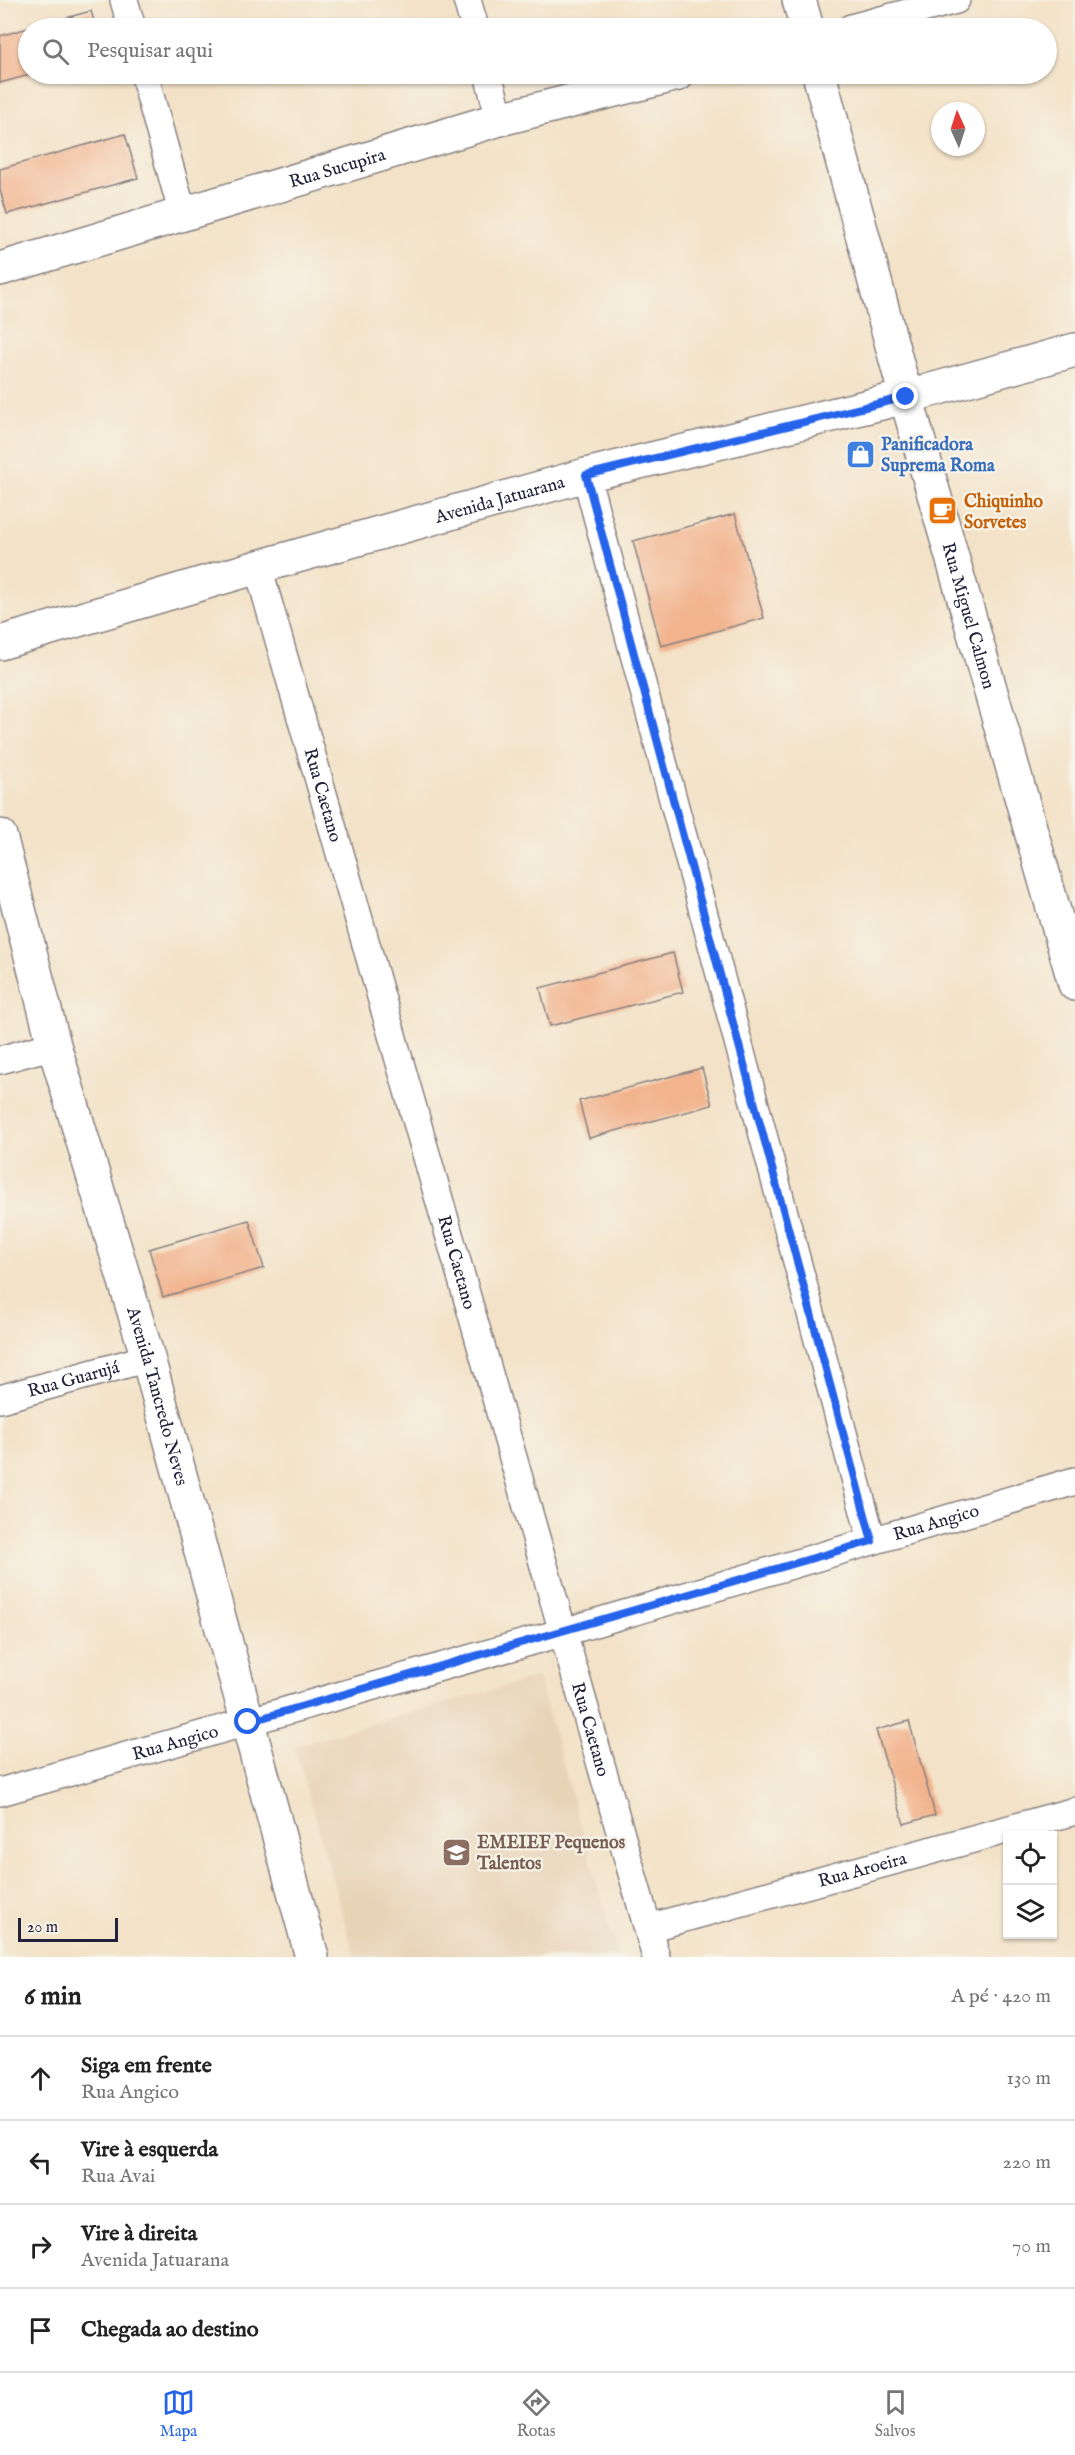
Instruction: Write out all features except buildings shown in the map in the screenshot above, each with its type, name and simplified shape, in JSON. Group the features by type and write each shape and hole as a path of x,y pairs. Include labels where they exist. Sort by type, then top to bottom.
{"street":[{"path":"124,0 129,18"},
{"path":"467,0 472,18"},
{"path":"799,0 804,18"},
{"path":"888,18 956,0"},
{"path":"147,84 183,215"},
{"path":"491,84 500,119"},
{"name":"Rua Sucupira","path":"0,269 500,119 638,84"},
{"name":"Rua Miguel Calmon","path":"822,84 906,397 1075,984"},
{"name":"Avenida Jatuarana","path":"0,643 258,567 586,475 906,397 1075,350"},
{"path":"586,475 872,1541"},
{"name":"Rua Caetano","path":"258,567 656,1957"},
{"name":"Avenida Tancredo Neves","path":"0,836 54,1045 148,1358 312,1957"},
{"path":"0,1060 54,1045"},
{"name":"Rua Guarujá","path":"0,1399 148,1358"},
{"name":"Rua Angico","path":"0,1792 564,1632 1075,1481"},
{"name":"Rua Aroeira","path":"648,1928 1075,1811"}],"shaded area":[{"name":"EMEIEF Pequenos Talentos","path":"538,1677 618,1957 355,1957 294,1746"}],"place":[{"name":"Panificadora Suprema Roma","path":"860,454"},
{"name":"Chiquinho Sorvetes","path":"943,511"},
{"name":"EMEIEF Pequenos Talentos","path":"456,1852"}],"route":[{"path":"248,1722 872,1541 586,475 906,397"}]}
